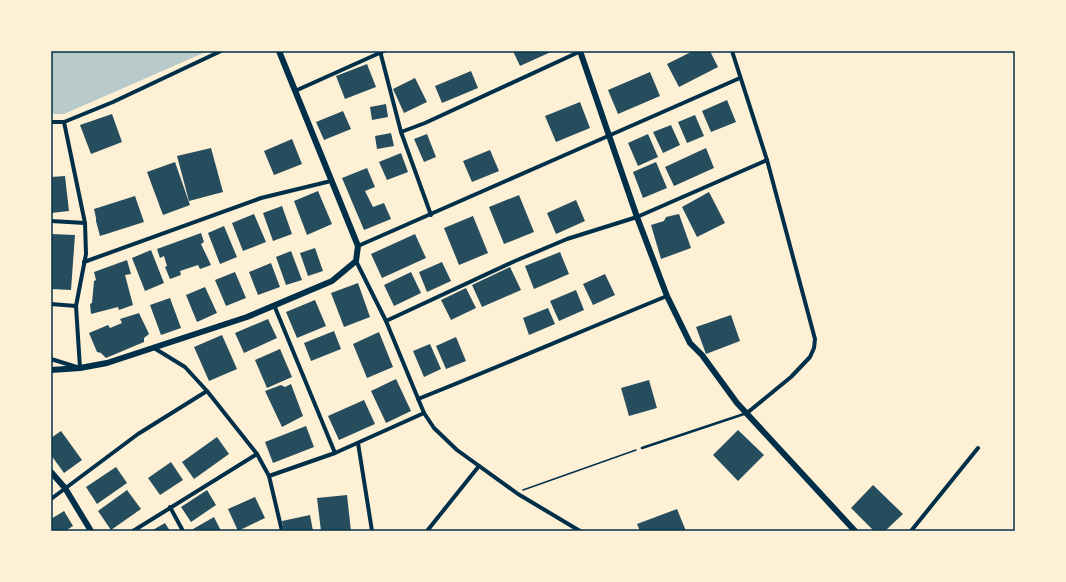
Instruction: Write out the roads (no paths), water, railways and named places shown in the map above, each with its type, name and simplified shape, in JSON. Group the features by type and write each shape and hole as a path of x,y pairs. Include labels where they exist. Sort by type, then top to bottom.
{"street":[{"path":"51,122 64,122 120,98 221,51"},
{"path":"279,51 358,246 356,261 386,321 424,414 434,428 445,439 479,466 518,494 580,531"},
{"path":"401,132 425,123 581,51 608,135 637,217 667,296 690,343 702,355 737,403 855,531"},
{"path":"732,51 766,160 815,339 814,348 810,357 790,377 747,413"},
{"path":"295,91 382,52 401,132 431,215"},
{"path":"358,246 740,78"},
{"path":"64,122 86,223 86,254 76,306 80,368"},
{"path":"386,321 515,260 567,239 637,217 766,160"},
{"path":"84,262 261,198 331,180"},
{"path":"51,221 86,223"},
{"path":"51,370 80,368 107,363 247,317 332,281 356,261"},
{"path":"418,399 667,296"},
{"path":"51,304 76,306"},
{"path":"274,305 335,453"},
{"path":"154,348 185,366 257,454 269,476 282,531"},
{"path":"51,359 80,368"},
{"path":"51,499 138,434 207,391"},
{"path":"269,476 335,453 424,414"},
{"path":"358,443 372,531"},
{"path":"911,531 978,448"},
{"path":"133,531 257,454"},
{"path":"428,531 479,466"},
{"path":"51,472 65,488 90,531"},
{"path":"170,507 183,531"}],"lane":[{"path":"642,448 747,413"}]}
